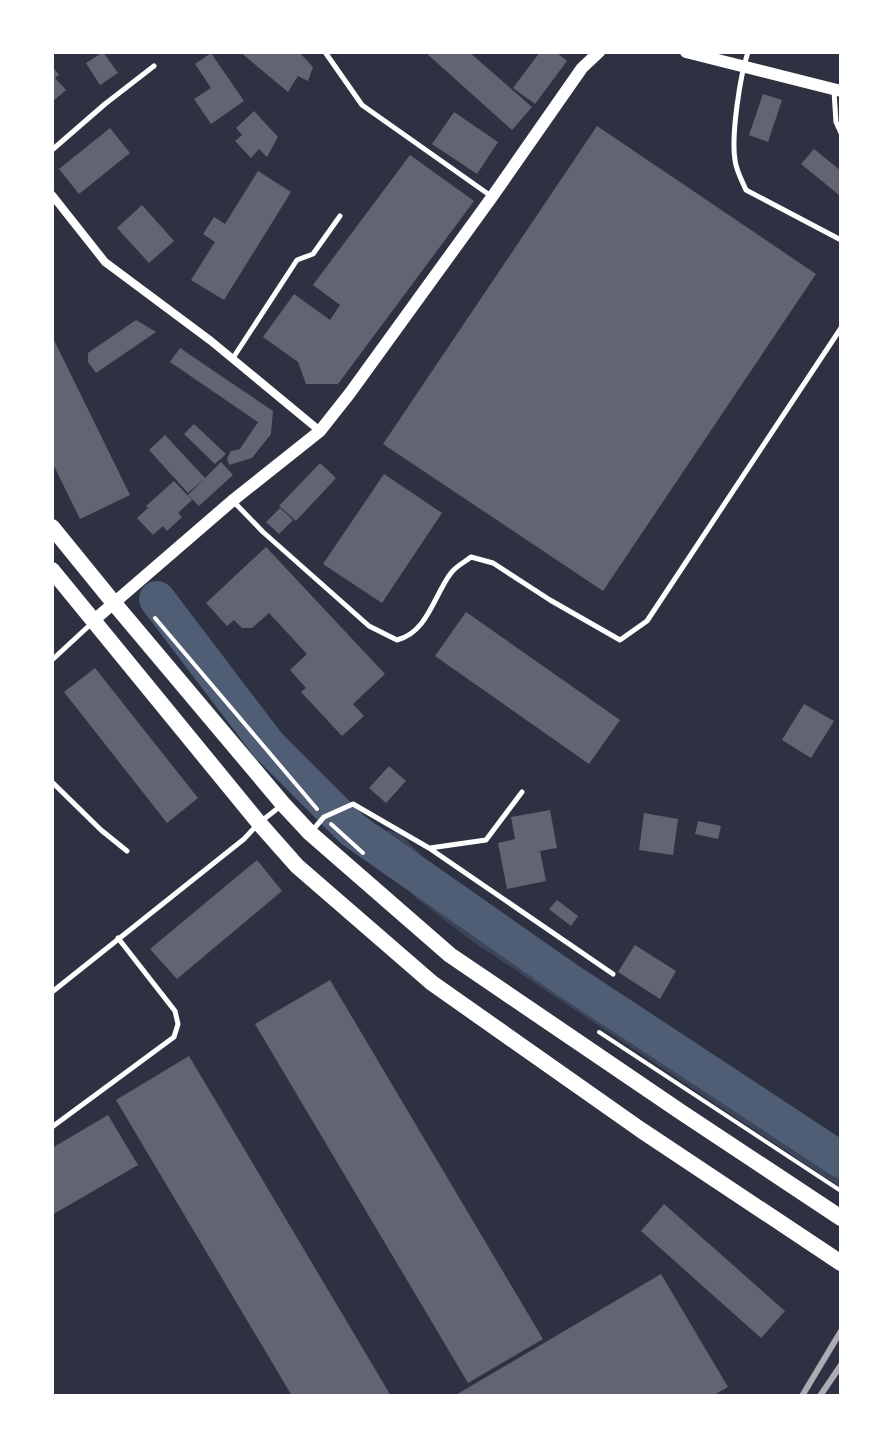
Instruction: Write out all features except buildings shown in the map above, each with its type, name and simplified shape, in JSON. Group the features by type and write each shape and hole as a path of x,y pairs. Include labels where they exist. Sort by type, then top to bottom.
{"main road":[{"path":"52,527 310,833 450,955 841,1218"},
{"path":"52,570 297,866 432,983 641,1130 841,1263"}],"street":[{"path":"93,621 232,501 320,431 492,197 582,68 599,52"},
{"path":"686,52 838,90"},
{"path":"52,195 105,262 233,359 320,431"}],"lane":[{"path":"325,52 362,105 492,197"},
{"path":"748,52 743,66 734,132 735,161 746,190 841,240"},
{"path":"52,150 154,66"},
{"path":"838,90 836,122 841,133"},
{"path":"233,359 297,260 313,254 340,216"},
{"path":"232,501 369,626 397,640 408,637 420,626 452,570 471,557 493,563 620,640 647,621 841,328"},
{"path":"52,660 93,621"},
{"path":"52,782 127,851"},
{"path":"429,848 486,840 522,792"},
{"path":"52,992 244,839 283,804"},
{"path":"310,833 326,816 353,804 429,848 613,974"},
{"path":"52,1127 174,1037 178,1024 175,1011 118,938"}],"path":[{"path":"155,618 326,816 370,859"},
{"path":"592,1028 841,1191"}],"shaded area":[{"path":"385,830 399,833 461,894 491,918 566,963 593,988 841,1153 841,1188 469,939 416,898 359,842 370,834"}],"waterway":[{"path":"157,599 268,745 353,830 566,979 841,1160"}],"railway":[{"path":"802,1396 841,1331"},
{"path":"820,1396 841,1365"}]}
